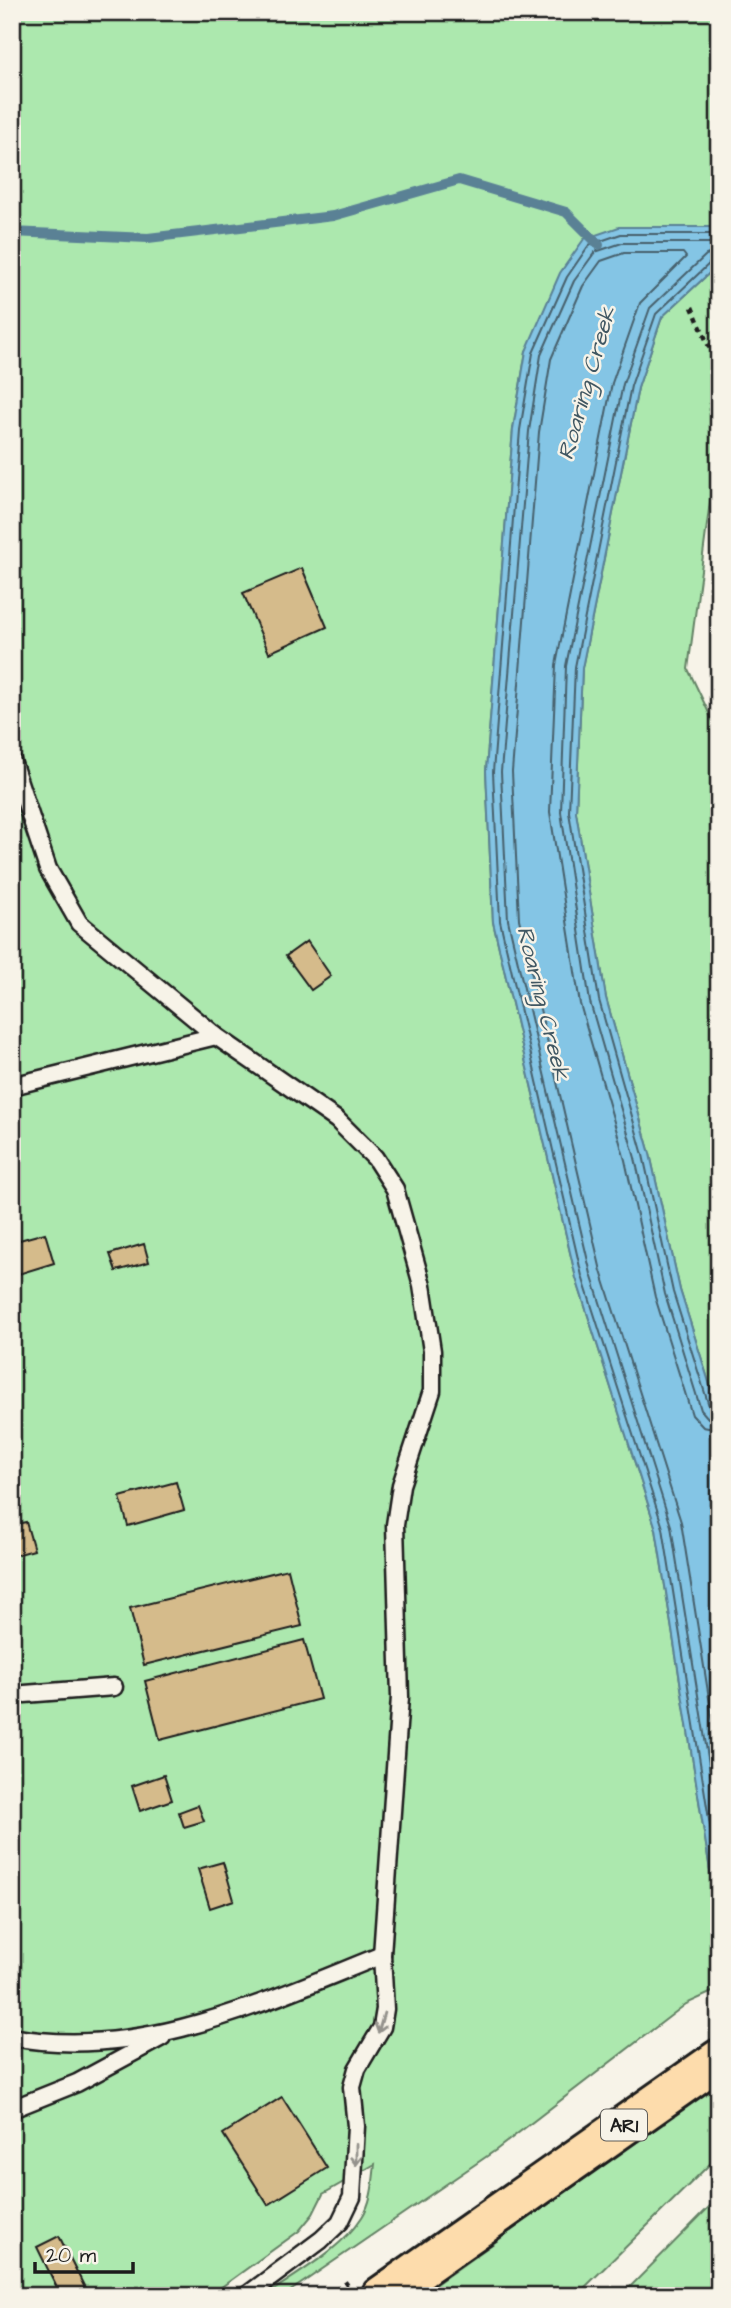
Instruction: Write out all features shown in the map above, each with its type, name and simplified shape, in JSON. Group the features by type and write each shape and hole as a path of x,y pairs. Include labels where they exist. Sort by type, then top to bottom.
{"highway":[{"name":"AR1","path":"381,2296 719,2059"}],"lane":[{"path":"12,761 48,869 79,923 111,953 216,1036 337,1120 375,1158 395,1189 422,1285 432,1351 432,1391 401,1485 395,1525 400,1697 382,1955 385,2009 382,2027 357,2069 352,2087 356,2126 352,2197 340,2222 321,2241 246,2296"},
{"path":"12,1086 216,1036"},
{"path":"12,1695 114,1687"},
{"path":"12,2109 77,2083 171,2033 265,2002 382,1955"},
{"path":"12,2037 45,2043 88,2043 171,2033"}],"path":[{"path":"692,307 710,349 719,347"}],"green space":[{"path":"12,12 719,12 719,227 619,227 526,351 513,429 486,771 493,922 576,1278 656,1529 719,1927 719,1989 686,2004 496,2150 283,2296 265,2296 331,2250 362,2217 370,2198 375,2164 323,2194 313,2214 299,2231 209,2296 12,2296"},
{"path":"719,264 719,433 688,669 719,734 719,1414 680,1290 650,1154 606,998 576,812 582,668 638,388 662,317"},
{"path":"719,2083 719,2155 576,2296 419,2296"},
{"path":"719,2197 719,2296 621,2296"}],"water":[{"name":"Roaring Creek","path":"619,227 719,227 719,264 662,317 638,388 582,668 576,812 606,998 650,1154 680,1290 719,1414 719,1927 656,1529 576,1278 493,922 486,771 513,429 526,351 560,273 584,239"}],"building":[{"path":"302,568 327,627 269,653 243,593"},
{"path":"307,941 331,976 311,990 286,956"},
{"path":"45,1233 54,1263 12,1276 12,1242"},
{"path":"144,1244 149,1262 116,1271 110,1254"},
{"path":"176,1482 184,1510 128,1526 120,1497"},
{"path":"26,1522 34,1550 12,1556 12,1525"},
{"path":"288,1569 302,1626 144,1665 130,1608"},
{"path":"304,1640 320,1699 160,1740 145,1681"},
{"path":"164,1775 172,1800 140,1811 132,1786"},
{"path":"198,1805 204,1821 184,1827 179,1812"},
{"path":"223,1862 234,1900 210,1908 198,1869"},
{"path":"282,2097 327,2168 268,2205 223,2134"},
{"path":"59,2236 89,2296 61,2296 37,2247"}],"waterway":[{"path":"12,232 148,238 333,216 459,180 566,212 599,245"}]}
